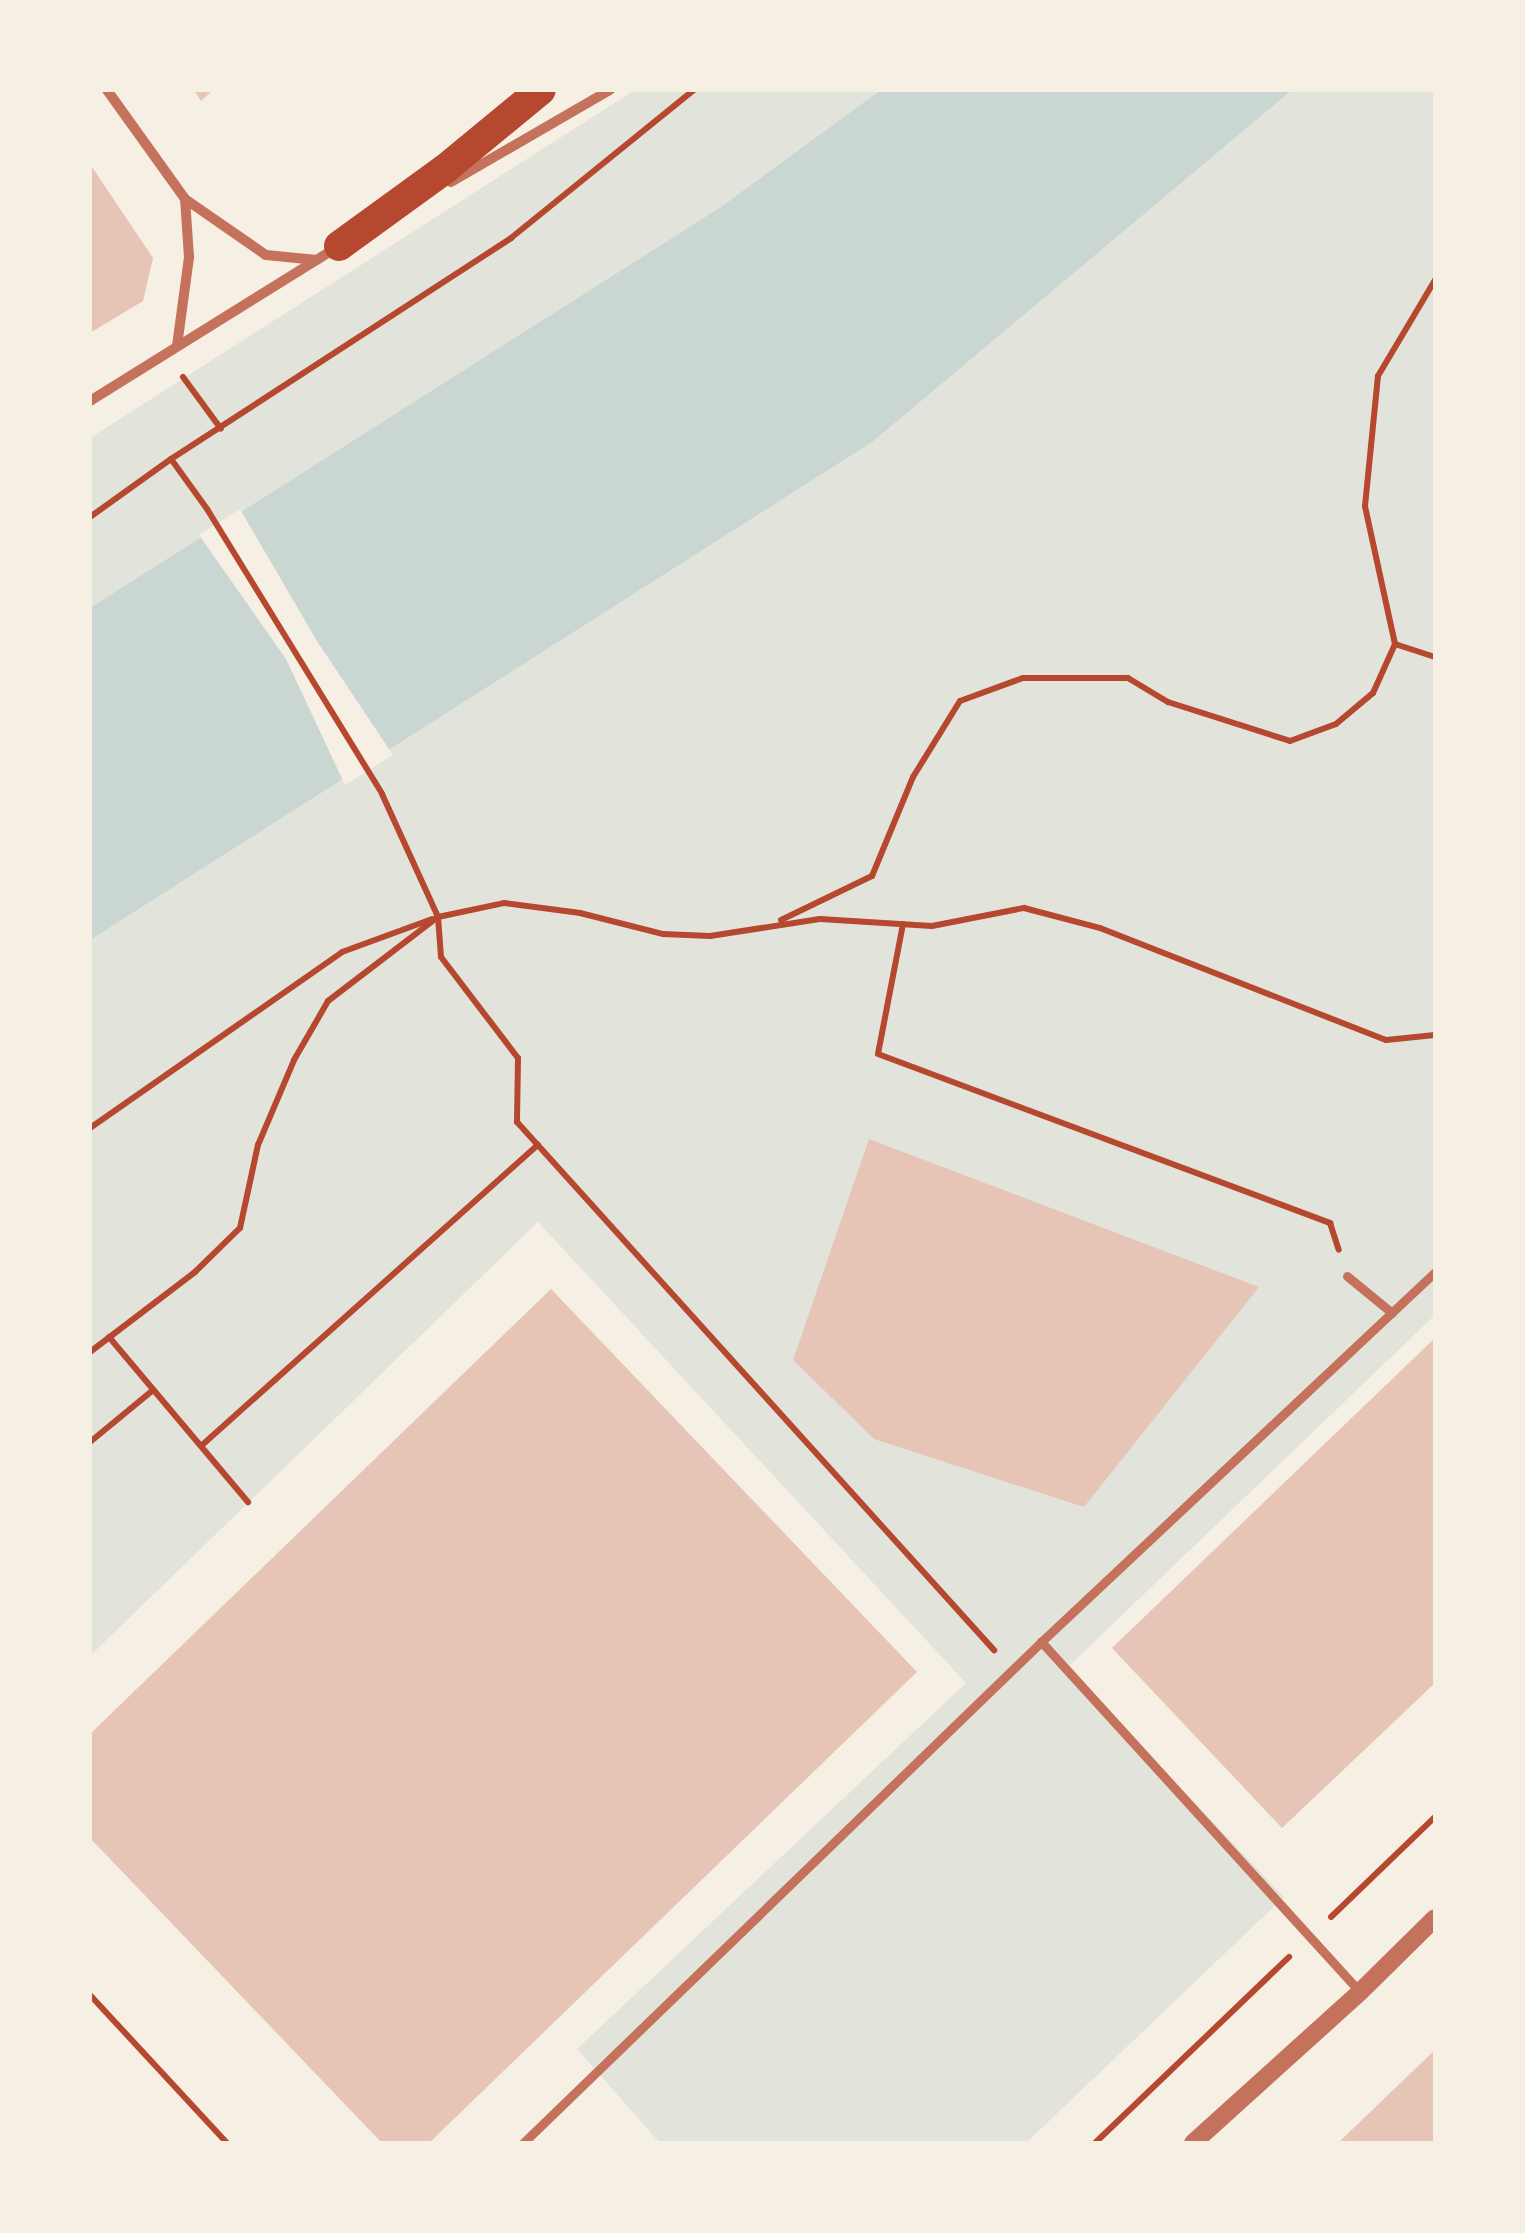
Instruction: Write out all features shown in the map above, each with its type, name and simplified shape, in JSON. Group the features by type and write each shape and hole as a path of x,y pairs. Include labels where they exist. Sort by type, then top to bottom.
{"highway":[{"path":"328,253 445,169 541,90"}],"street":[{"path":"107,90 185,199 266,255 328,253"},
{"path":"90,400 328,253 610,90"},
{"path":"177,346 189,257 185,199"},
{"path":"523,2143 1041,1642 1435,1272"},
{"path":"1347,1276 1392,1313"},
{"path":"1041,1642 1360,1992"},
{"path":"1193,2143 1360,1992 1435,1918"}],"path":[{"path":"90,517 171,459 511,238 694,90"},
{"path":"775,923 872,876 913,777 960,700 1023,678 1128,678 1168,702 1290,741 1336,724 1373,693 1395,644 1365,506 1378,376 1435,280"},
{"path":"179,371 221,429"},
{"path":"171,459 207,508 382,794 438,917 440,956 518,1058 516,1122 1012,1670"},
{"path":"1395,644 1435,657"},
{"path":"90,1128 342,952 438,917 504,903 580,912 663,934 710,936 820,919 932,926 1024,908 1100,928 1386,1040 1435,1035"},
{"path":"90,1352 195,1272 240,1228 258,1145 294,1060 328,1001 438,917"},
{"path":"903,924 878,1054 1330,1223 1347,1276"},
{"path":"201,1446 538,1145"},
{"path":"108,1337 248,1502"},
{"path":"90,1442 153,1390"},
{"path":"1095,2143 1435,1816"},
{"path":"90,1995 227,2143"}],"shaded area":[{"path":"635,90 1435,90 1435,1315 1067,1668 1284,1897 1026,2143 660,2143 577,2049 966,1683 538,1222 90,1656 90,438"},
{"path":"881,90 1292,90 872,442 90,940 90,608 721,207"}],"pier":[{"path":"240,509 317,641 393,755 345,785 286,659 199,535"}],"building":[{"path":"194,90 213,90 201,101"},
{"path":"90,164 153,258 143,301 90,333"},
{"path":"869,1139 1259,1287 1084,1507 874,1439 793,1360"},
{"path":"551,1289 917,1672 429,2143 382,2143 90,1838 90,1734"},
{"path":"1435,1338 1435,1683 1282,1828 1112,1648"},
{"path":"1435,2050 1435,2143 1338,2143 1415,2069"}]}
